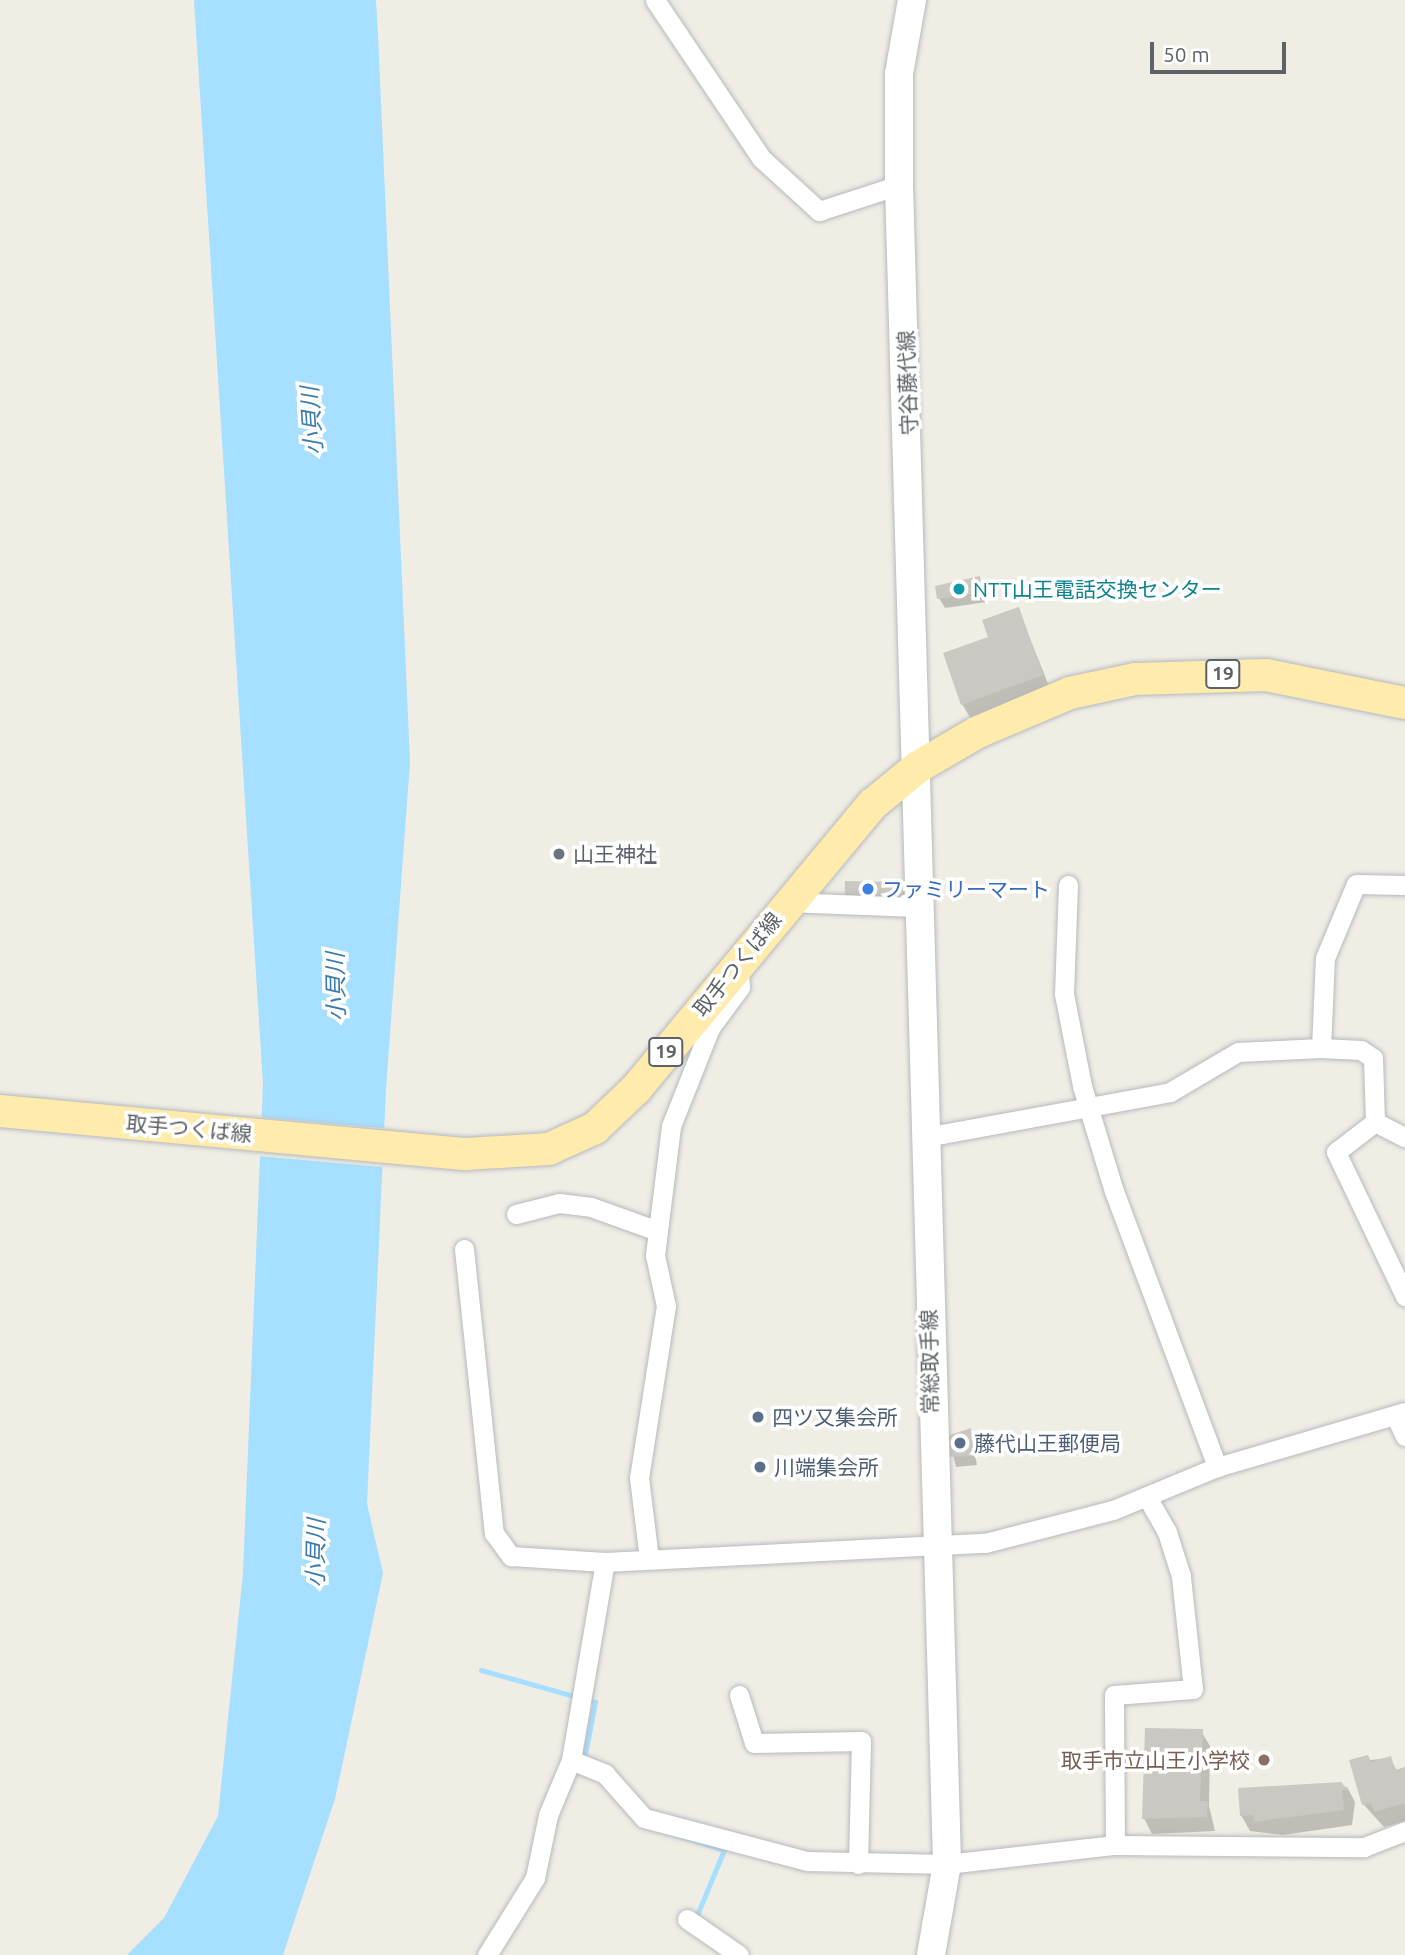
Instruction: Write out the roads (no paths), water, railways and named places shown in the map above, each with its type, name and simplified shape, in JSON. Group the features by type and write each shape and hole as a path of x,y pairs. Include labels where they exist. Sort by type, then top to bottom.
{"main road":[{"name":"守谷藤代線","path":"912,0 899,74 899,185 918,767"},
{"name":"取手つくば線","path":"0,1111 447,1153 526,1154 595,1128 636,1089 860,817 918,767 1041,703 1135,679 1266,675 1405,703"},
{"name":"常総取手線","path":"918,767 929,1400 939,1549 947,1864 931,1955"}],"street":[{"path":"655,0 761,159 819,211 899,185"},
{"path":"1321,1048 1325,957 1356,884 1405,885"},
{"path":"1069,885 1064,994 1082,1086 1095,1110 1114,1191 1217,1467"},
{"path":"789,902 920,907"},
{"path":"649,1559 639,1478 666,1306 655,1255 671,1126 710,1028 740,987 738,963"},
{"path":"926,1137 1095,1110 1170,1092 1238,1052 1321,1048 1361,1051 1373,1058 1375,1122"},
{"path":"1375,1122 1405,1137"},
{"path":"1375,1122 1336,1152 1405,1296"},
{"path":"516,1214 559,1203 591,1206 658,1231"},
{"path":"464,1249 494,1533 511,1556 605,1562 939,1549 1042,1532 1147,1497 1217,1467 1401,1414 1405,1436"},
{"path":"1115,1845 1114,1695 1194,1689 1181,1576 1167,1532 1147,1497"},
{"path":"487,1955 535,1878 548,1815 571,1760 605,1562"},
{"path":"738,1695 754,1743 861,1741 858,1864"},
{"path":"571,1760 605,1774 644,1818 807,1861 947,1864 1115,1845 1364,1847 1405,1831"},
{"path":"687,1919 739,1955"}],"water":[{"name":"小貝川","path":"194,0 376,0 378,34 410,762 386,1089 367,1504 383,1573 335,1799 283,1955 127,1955 164,1918 218,1816 243,1573 263,1084"}],"waterway":[{"path":"481,1670 595,1702 584,1759"},
{"path":"638,1822 724,1850 697,1915"}],"place":[{"name":"NTT山王電話交換センター","path":"959,589"},
{"name":"山王神社","path":"559,854"},
{"name":"ファミリーマート","path":"868,889"},
{"name":"四ツ又集会所","path":"758,1417"},
{"name":"藤代山王郵便局","path":"960,1443"},
{"name":"川端集会所","path":"760,1467"},
{"name":"取手市立山王小学校","path":"1264,1760"}]}
